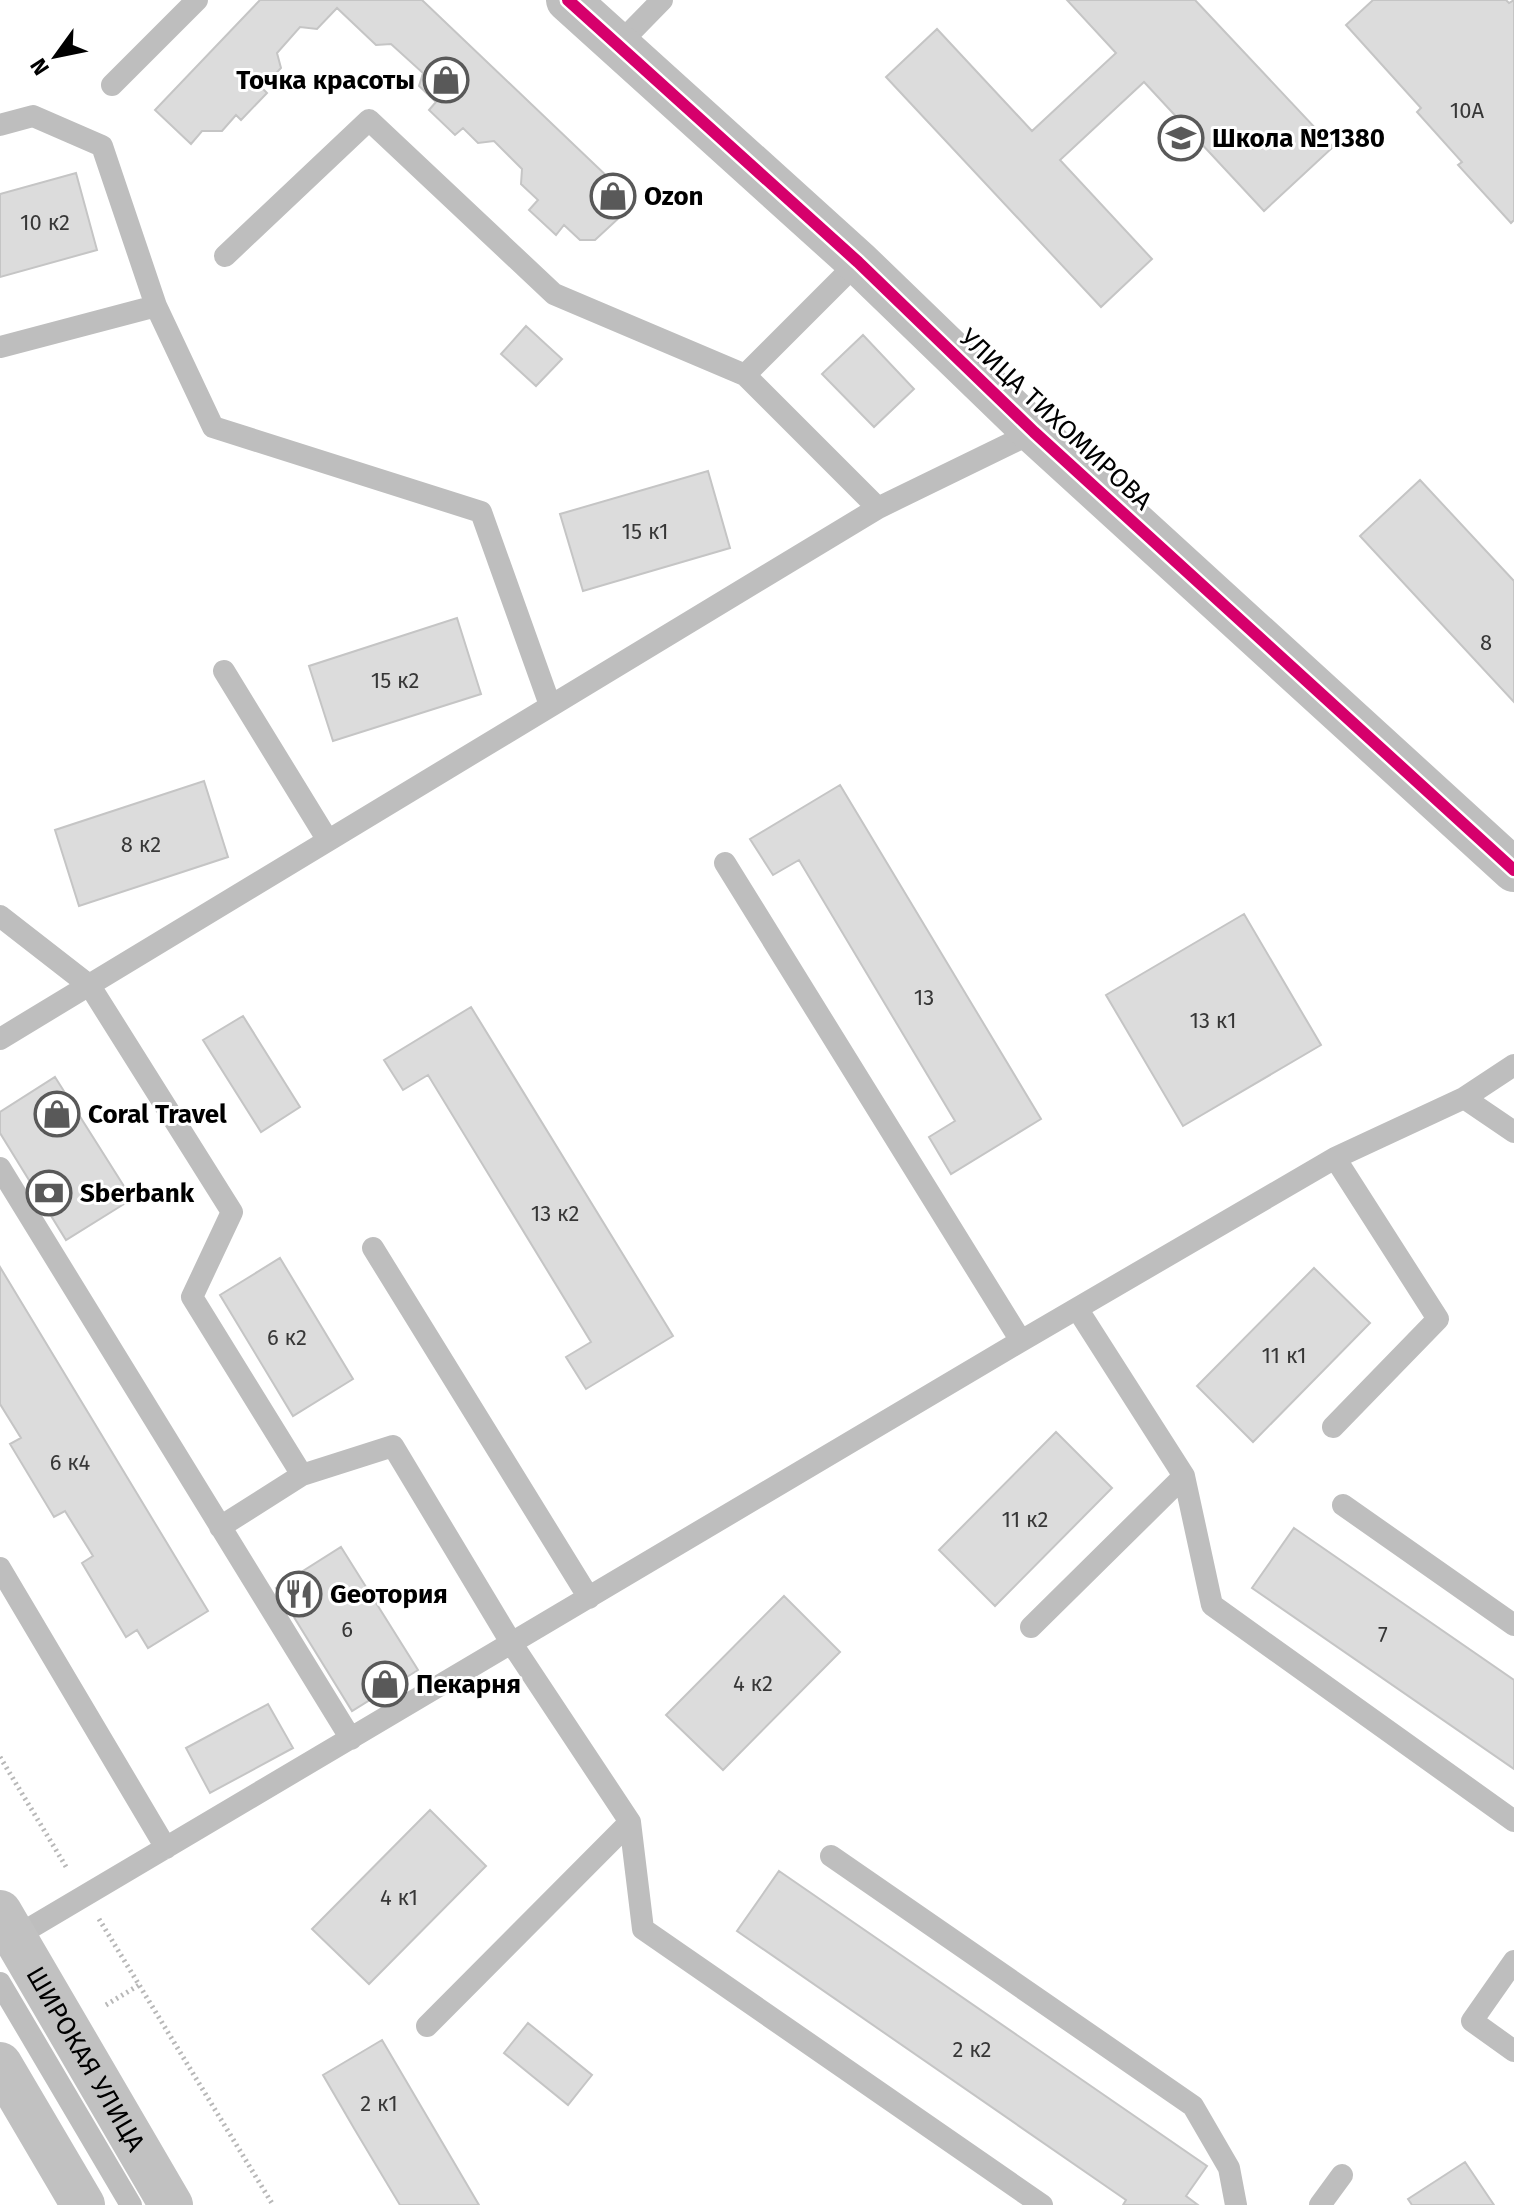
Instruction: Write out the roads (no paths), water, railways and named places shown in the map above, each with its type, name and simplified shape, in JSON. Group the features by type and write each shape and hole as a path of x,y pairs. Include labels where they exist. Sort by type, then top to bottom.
{"main road":[{"name":"ШИРОКАЯ УЛИЦА","path":"7,1924 171,2205"},
{"path":"0,2064 83,2205"}],"street":[{"name":"УЛИЦА ТИХОМИРОВА","path":"568,0 858,262 1034,432 1514,870"}],"lane":[{"path":"112,85 197,0"},
{"path":"617,46 662,0"},
{"path":"0,125 33,116 102,146 156,306 213,427 481,512 550,705"},
{"path":"225,256 369,120 554,294 745,375 878,508"},
{"path":"745,375 858,262"},
{"path":"0,347 156,306"},
{"path":"0,1039 878,508 1034,432"},
{"path":"224,671 327,839"},
{"path":"725,863 1021,1341"},
{"path":"0,916 90,986 232,1212 192,1297 302,1475"},
{"path":"7,1924 85,1897 1335,1158 1464,1098 1514,1065"},
{"path":"1464,1098 1514,1132"},
{"path":"1333,1427 1438,1319 1335,1158"},
{"path":"0,1168 351,1739"},
{"path":"373,1248 589,1598"},
{"path":"1078,1310 1184,1476 1212,1605 1514,1821"},
{"path":"220,1527 302,1475 393,1446 512,1644 630,1822 643,1929 1042,2205"},
{"path":"1031,1627 1184,1476"},
{"path":"1343,1505 1514,1625"},
{"path":"0,1568 166,1848"},
{"path":"427,2026 630,1822"},
{"path":"831,1856 1193,2106 1229,2168 1236,2205"},
{"path":"1514,1961 1472,2021 1514,2051"},
{"name":"ШИРОКАЯ УЛИЦА","path":"0,1983 131,2205"},
{"path":"1320,2205 1342,2175"}],"place":[{"name":"Точка красоты","path":"446,80"},
{"name":"Школа №1380","path":"1181,138"},
{"name":"Ozon","path":"613,196"},
{"name":"Coral Travel","path":"57,1114"},
{"name":"Sberbank","path":"49,1193"},
{"name":"Gеотория","path":"299,1594"},
{"name":"Пекарня","path":"385,1684"}]}
